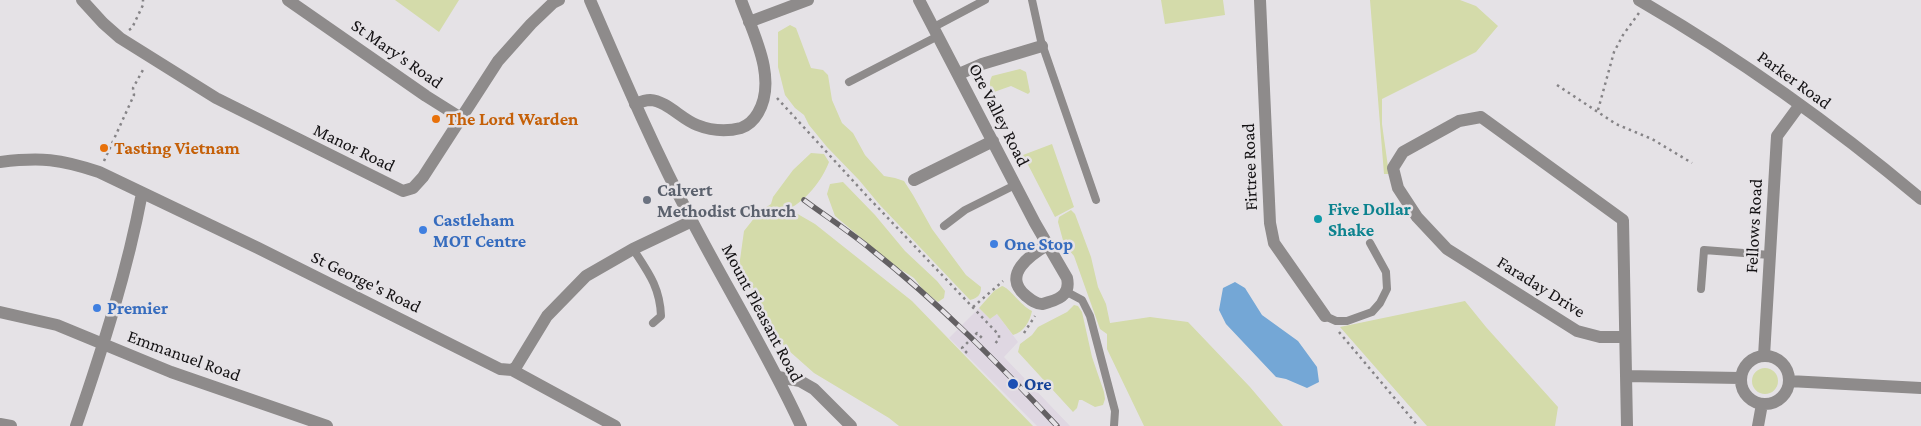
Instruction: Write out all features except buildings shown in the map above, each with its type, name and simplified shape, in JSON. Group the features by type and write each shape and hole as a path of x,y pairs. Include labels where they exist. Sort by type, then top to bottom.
{"street":[{"name":"Manor Road","path":"82,0 120,38 216,98 403,191 413,188 422,177 498,60 530,24 553,3 559,0"},
{"name":"St Mary's Road","path":"288,0 426,96 461,118"},
{"name":"Mount Pleasant Road","path":"590,0 635,104 692,221 778,377 801,426"},
{"path":"635,104 650,100 664,105 696,125 714,131 732,130 745,126 754,120 760,109 766,86 764,68 741,0"},
{"path":"749,22 808,0"},
{"name":"Ore Valley Road","path":"920,0 1015,185 1067,278 1067,292"},
{"name":"Firtree Road","path":"1260,0 1270,223 1274,243 1325,316"},
{"name":"Parker Road","path":"1643,2 1753,71 1839,133 1921,199"},
{"path":"959,74 982,64 1042,46"},
{"name":"Fellows Road","path":"1764,356 1777,136 1799,106"},
{"name":"Faraday Drive","path":"1481,116 1623,220 1625,336 1600,337 1577,331 1447,249 1417,217 1398,188 1393,168 1403,152 1459,121 1481,116"},
{"path":"914,180 993,141"},
{"name":"St George's Road","path":"0,162 31,158 52,159 99,172 274,256 500,369 512,370 615,426"},
{"path":"76,426 103,344 135,232 142,193"},
{"path":"512,370 547,316 586,276 633,249 692,221"},
{"path":"1047,245 1026,259 1017,271 1016,282 1022,292 1032,301 1042,304 1058,299 1067,292"},
{"name":"Emmanuel Road","path":"0,312 58,325 171,372 327,426"},
{"path":"1625,336 1626,426"},
{"path":"1764,356 1771,357 1783,364 1787,370 1789,382 1787,391 1776,402 1762,404 1749,398 1745,393 1740,378 1751,361 1764,356"},
{"path":"1626,376 1740,378"},
{"path":"778,377 800,381 814,389 851,426"},
{"path":"1789,382 1921,388"},
{"path":"1758,426 1762,404"},
{"path":"0,424 11,426"}],"lane":[{"path":"849,82 985,0"},
{"path":"1032,0 1042,46 1096,200"},
{"path":"944,226 965,210 1015,185"},
{"path":"1325,316 1336,321 1347,321 1372,312 1380,303 1387,289 1386,272 1370,243"},
{"path":"633,249 657,288 661,316 652,323"},
{"path":"1701,289 1704,250 1770,256"},
{"path":"1067,292 1082,300 1090,316 1105,378 1114,405 1114,426"}],"path":[{"path":"132,28 143,5 142,0"},
{"path":"1598,111 1614,52 1643,2"},
{"path":"99,172 134,95 133,88 150,58"},
{"path":"1557,85 1616,124 1652,139 1692,163"},
{"path":"766,86 999,335 999,339 993,346"},
{"path":"973,307 1004,280 1017,277"},
{"path":"1024,334 1035,318 1038,303"},
{"path":"1325,316 1418,426"},
{"path":"967,353 962,348 977,333 982,338"}],"shaded area":[{"path":"979,308 990,319 997,314 1018,342 1004,357 1070,426 1037,426 949,338"}],"green space":[{"path":"395,0 459,0 439,32"},
{"path":"1161,0 1223,0 1225,15 1165,24"},
{"path":"1370,0 1460,0 1476,6 1498,26 1476,52 1382,99 1382,124 1389,174 1384,174"},
{"path":"790,25 796,28 811,68 823,70 828,75 832,100 842,123 853,133 865,155 884,176 904,181 932,229 966,275 981,287 980,294 977,297 970,300 827,147 809,125 804,115 795,108 785,95 778,67 778,32"},
{"path":"1020,69 1026,72 1030,92 1028,94 1011,86 994,92 992,90 990,80 992,76"},
{"path":"1052,144 1074,207 1055,217 1023,155"},
{"path":"811,153 824,154 829,162 813,189 801,201 789,209 815,224 912,301 1033,426 899,426 814,373 779,342 739,267 744,231 759,212 771,204 773,197 793,170"},
{"path":"843,182 875,215 905,251 937,281 945,291 944,298 938,302 924,291 914,278 892,264 835,216 827,194 830,184"},
{"path":"1071,210 1075,214 1091,257 1098,287 1106,304 1110,323 1150,317 1188,322 1250,387 1283,426 1144,426 1107,349 1107,334 1100,329 1074,256 1064,244 1058,222 1059,217"},
{"path":"1002,286 1032,311 1026,326 1017,334 1013,335 997,314 990,319 979,308 994,291"},
{"path":"1465,301 1558,407 1555,426 1427,426 1340,327"},
{"path":"1074,305 1078,306 1082,312 1092,357 1105,399 1103,405 1095,407 1079,400 1077,408 1073,412 1018,352 1020,344 1032,335 1038,327 1067,312"},
{"path":"1765,368 1774,372 1778,381 1774,390 1765,394 1756,390 1752,381 1756,372"}],"water":[{"path":"1235,282 1245,288 1262,315 1298,341 1317,367 1319,382 1307,388 1276,377 1226,324 1219,310 1223,288"}],"railway":[{"path":"804,200 864,243 921,291 991,357 1057,426"}],"place":[{"name":"The Lord Warden","path":"436,119"},
{"name":"Tasting Vietnam","path":"104,148"},
{"name":"Calvert Methodist Church","path":"647,200"},
{"name":"Five Dollar Shake","path":"1318,219"},
{"name":"Castleham MOT Centre","path":"423,230"},
{"name":"One Stop","path":"994,244"},
{"name":"Premier","path":"97,308"},
{"name":"Ore","path":"1013,384"}]}
